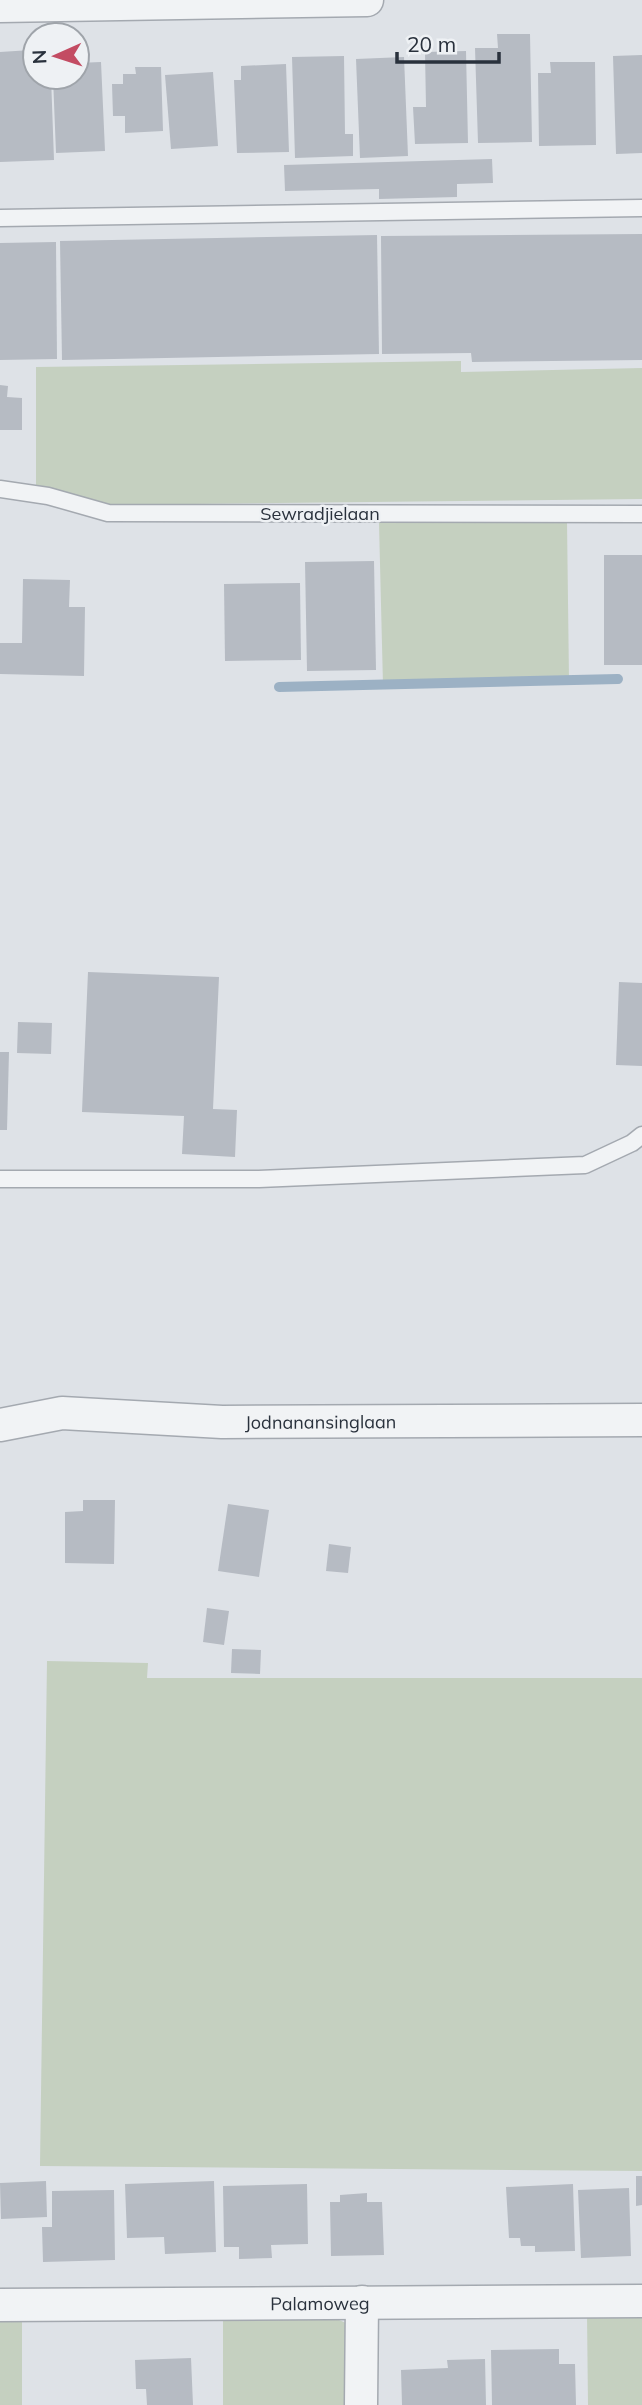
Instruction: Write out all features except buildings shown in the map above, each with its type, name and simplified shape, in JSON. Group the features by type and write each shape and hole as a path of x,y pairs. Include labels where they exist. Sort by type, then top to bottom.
{"street":[{"path":"0,6 367,0"},
{"name":"Jodnanansinglaan","path":"0,1425 62,1413 222,1422 642,1420"},
{"name":"Palamoweg","path":"0,2305 642,2301"},
{"path":"361,2405 362,2302"}],"lane":[{"path":"0,218 642,208"},
{"name":"Sewradjielaan","path":"0,489 48,496 108,513 642,514"},
{"path":"0,1179 259,1179 585,1166 632,1143 642,1135"}],"green space":[{"path":"461,361 461,372 642,368 642,499 109,505 36,485 36,367"},
{"path":"567,522 569,681 383,685 379,523"},
{"path":"47,1661 148,1663 147,1678 642,1678 642,2171 40,2166"},
{"path":"587,2314 642,2314 642,2405 588,2405"},
{"path":"337,2319 348,2324 352,2405 223,2405 223,2320"},
{"path":"0,2322 22,2322 22,2405 0,2405"}],"waterway":[{"path":"279,687 618,679"}]}
